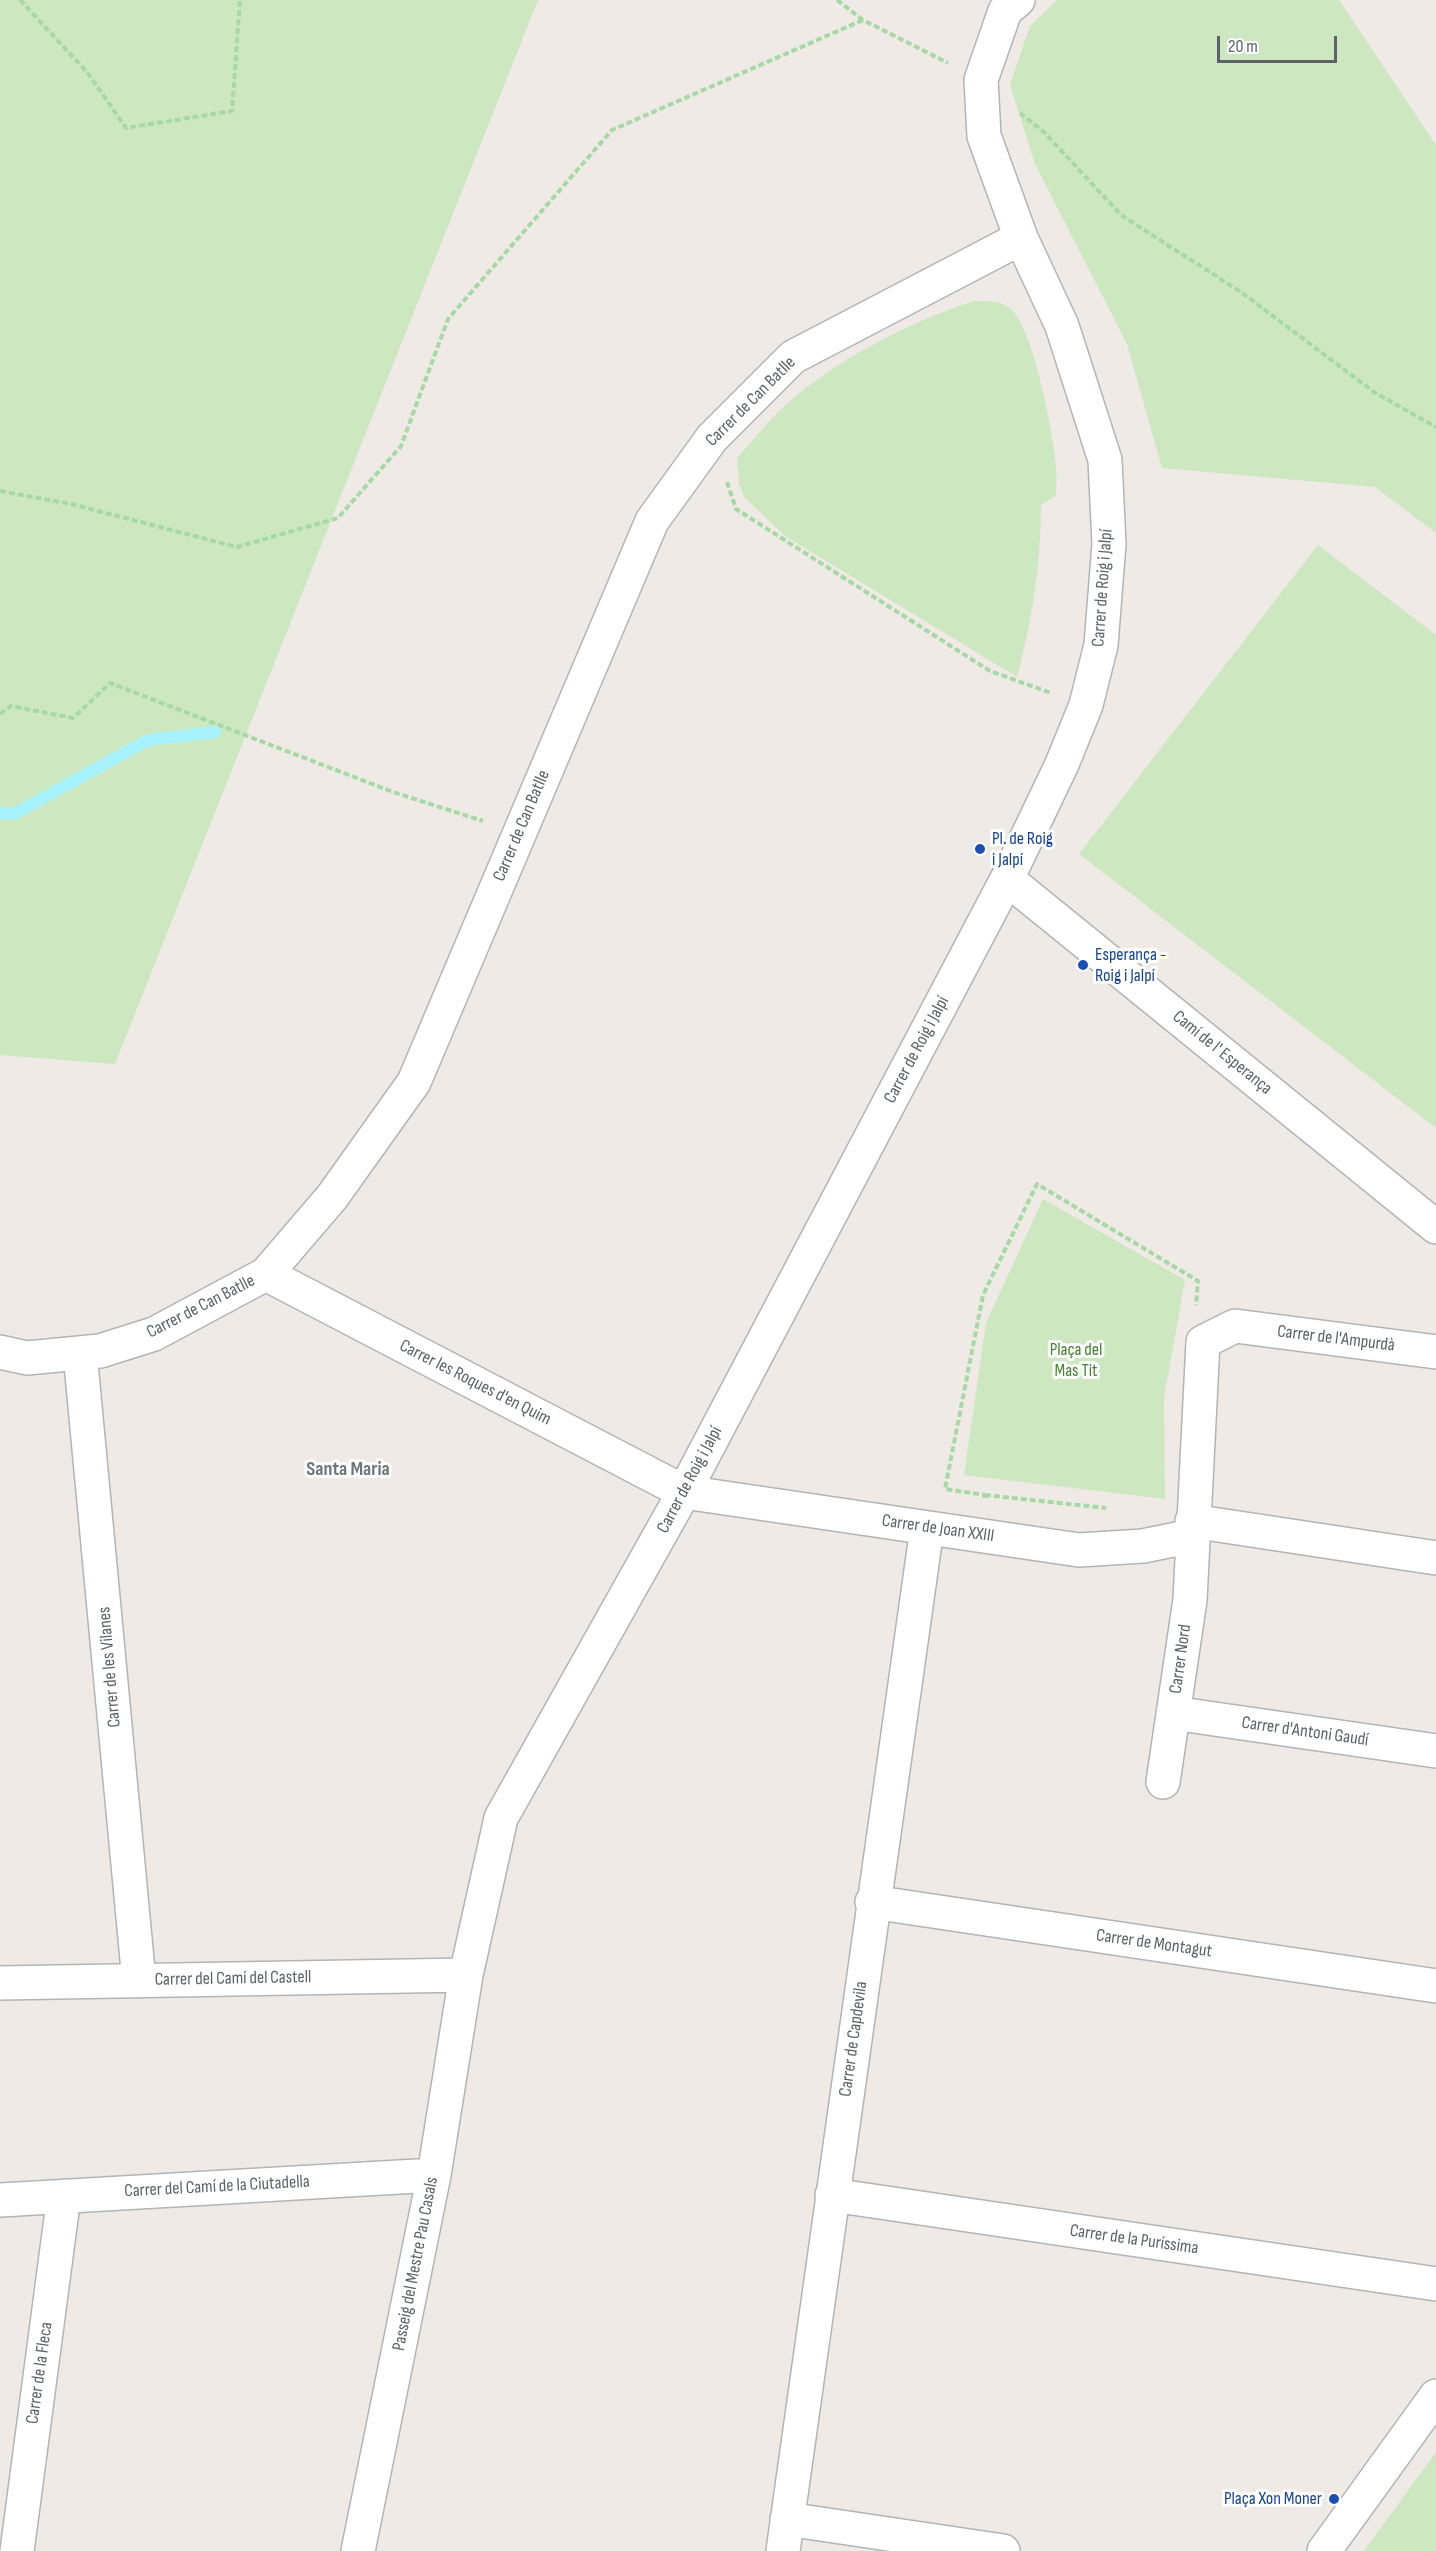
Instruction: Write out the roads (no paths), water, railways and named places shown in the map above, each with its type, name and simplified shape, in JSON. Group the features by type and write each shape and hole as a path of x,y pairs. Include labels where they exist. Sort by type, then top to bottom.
{"street":[{"name":"Carrer de Roig i Jalpí","path":"466,1975 501,1818 684,1492 1007,879 1062,764 1086,705 1101,645 1103,623 1109,544 1105,460 1062,326 1021,238 984,136 981,80 1005,11 1018,0"},
{"name":"Carrer de Can Batlle","path":"0,1352 27,1358 100,1351 153,1334 266,1274 332,1197 414,1082 652,521 712,438 793,357 1021,238"},
{"name":"Camí de l' Esperança","path":"1007,879 1436,1227"},
{"name":"Carrer les Roques d'en Quim","path":"266,1274 684,1492"},
{"name":"Carrer de l'Ampurdà","path":"1192,1528 1203,1342 1235,1326 1436,1352"},
{"name":"Carrer de les Vilanes","path":"81,1353 140,1981"},
{"name":"Carrer de Joan XXIII","path":"684,1492 1079,1550 1143,1546 1192,1528 1436,1557"},
{"name":"Carrer de Capdevila","path":"783,2551 872,1902 927,1528"},
{"name":"Carrer Nord","path":"1163,1782 1190,1600 1192,1528"},
{"name":"Carrer d'Antoni Gaudí","path":"1173,1713 1436,1751"},
{"name":"Carrer de Montagut","path":"872,1902 1436,1986"},
{"name":"Carrer del Camí del Castell","path":"0,1983 466,1975"},
{"name":"Passeig del Mestre Pau Casals","path":"358,2551 434,2175 466,1975"},
{"name":"Carrer del Camí de la Ciutadella","path":"0,2199 434,2175"},
{"name":"Carrer de la Puríssima","path":"832,2195 1436,2284"},
{"name":"Carrer de la Fleca","path":"17,2551 64,2196"},
{"path":"1324,2551 1436,2396"},
{"path":"787,2519 1003,2551"}],"waterway":[{"path":"0,813 14,814 148,740 215,732"}],"place":[{"name":"Pl. de Roig i Jalpí","path":"980,849"},
{"name":"Esperança - Roig i Jalpí","path":"1083,965"},
{"name":"Plaça Xon Moner","path":"1334,2499"}],"district":[{"name":"Santa Maria","path":"348,1470"}],"park label":[{"name":"Plaça del Mas Tit","path":"1076,1360"}]}
